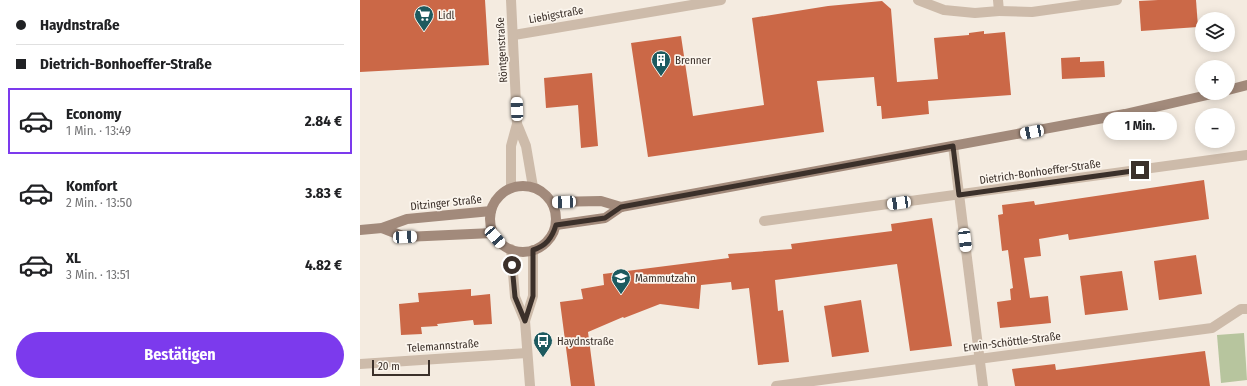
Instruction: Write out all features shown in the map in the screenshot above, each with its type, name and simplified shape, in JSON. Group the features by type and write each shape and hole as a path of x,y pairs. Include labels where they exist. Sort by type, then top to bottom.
{"street":[{"name":"Röntgenstraße","path":"511,0 514,35 517,124 512,146 511,188"},
{"name":"Liebigstraße","path":"514,35 721,0"},
{"path":"918,0 944,10 975,13 999,11 1032,12 1117,0"},
{"path":"998,0 999,11"},
{"path":"1235,88 1247,85"},
{"path":"556,225 605,218 621,207 1126,114 1195,98"},
{"name":"Röntgenstraße","path":"517,124 526,146 533,187"},
{"path":"953,146 983,386"},
{"name":"Dietrich-Bonhoeffer-Straße","path":"764,222 1247,155"},
{"path":"520,186 533,187 540,190 552,202 556,214 556,225 548,241 540,248 520,251 511,250 502,244 493,233 491,227 491,211 496,199 511,188 520,186"},
{"path":"552,202 601,200 621,207"},
{"name":"Ditzinger Straße","path":"360,230 382,228 407,219 491,211"},
{"name":"Ditzinger Straße","path":"382,228 405,237 493,233"},
{"path":"511,250 515,297 525,321 530,386"},
{"path":"525,321 533,296 533,250"},
{"name":"Erwin-Schöttle-Straße","path":"776,386 1212,328 1241,309 1247,309"},
{"name":"Telemannstraße","path":"360,364 527,353"}],"green space":[{"path":"1244,333 1247,380 1221,383 1217,335"}],"building":[{"name":"Lidl","path":"360,0 485,0 489,65 360,72"},
{"path":"1196,0 1197,12 1195,12 1195,27 1141,31 1139,1"},
{"path":"882,1 891,9 897,82 938,79 934,38 969,35 969,33 984,31 984,34 1005,32 1011,95 928,101 929,114 882,119 881,106 877,106 874,77 817,81 824,132 648,157 631,43 681,36 693,116 764,105 752,18 828,6"},
{"path":"1080,57 1080,62 1104,61 1105,77 1062,79 1061,58"},
{"path":"592,73 598,146 581,148 578,105 546,108 544,78"},
{"path":"1204,180 1209,219 1069,240 1068,234 1039,239 1041,256 1024,258 1030,298 1048,296 1051,323 1000,328 997,302 1011,300 1010,289 1013,288 1008,250 1002,251 998,215 1003,214 1002,205 1034,201 1035,205"},
{"path":"932,218 952,346 910,351 897,264 775,280 778,311 783,310 789,362 758,365 749,288 732,290 731,282 701,285 699,309 660,304 624,318 623,317 588,332 595,386 571,386 560,302 583,299 581,289 604,285 603,274 729,258 728,254 792,249 791,244 892,231 891,224"},
{"path":"1196,255 1202,294 1159,300 1154,261"},
{"path":"1122,271 1128,310 1085,315 1080,276"},
{"path":"471,289 471,296 490,294 492,324 474,325 473,320 437,324 438,326 421,327 422,334 401,335 399,304 419,302 418,293"},
{"path":"861,300 869,352 832,357 824,306"},
{"path":"1205,351 1210,386 1015,386 1012,369 1055,364 1056,370"}],"place":[{"name":"Lidl","path":"424,32"},
{"name":"Brenner","path":"661,77"},
{"name":"Mammutzahn","path":"621,295"},
{"name":"Haydnstraße","path":"543,358"}],"route":[{"path":"512,265 515,297 525,321 533,296 533,250 540,248 548,241 553,234 556,225 572,224 605,218 621,207 953,146 959,195 1140,170"}]}
